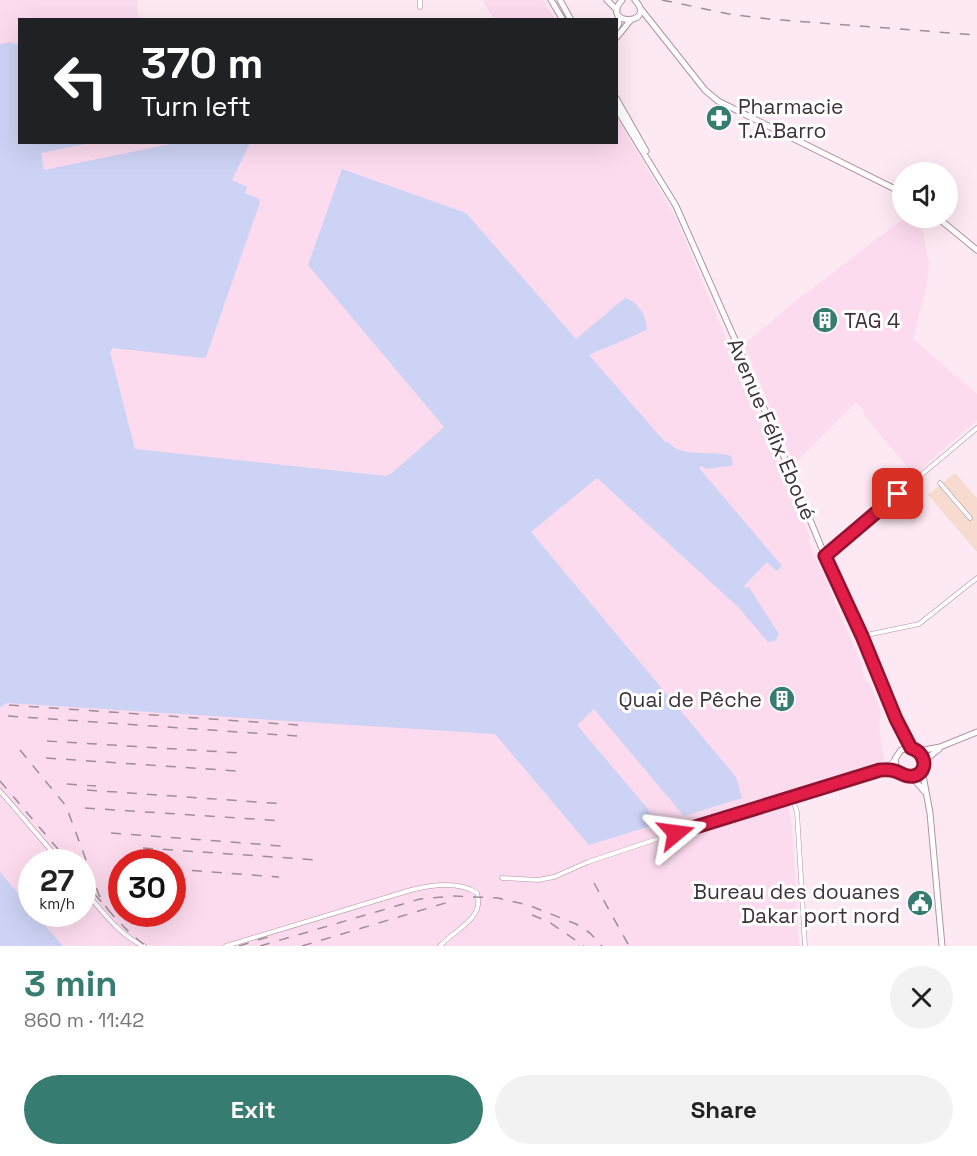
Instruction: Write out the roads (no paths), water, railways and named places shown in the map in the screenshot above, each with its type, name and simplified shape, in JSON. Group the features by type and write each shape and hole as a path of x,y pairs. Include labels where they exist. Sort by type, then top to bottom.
{"street":[{"path":"420,0 420,8"},
{"path":"551,0 562,18"},
{"path":"560,0 571,18"},
{"path":"607,0 624,20 651,21"},
{"path":"618,25 618,5 622,0"},
{"path":"635,0 705,90 718,101 892,188"},
{"path":"618,36 639,15 640,8"},
{"name":"Avenue Félix Eboué","path":"618,101 639,136 651,163"},
{"name":"Avenue Félix Eboué","path":"618,111 676,206 744,360 901,732"},
{"path":"950,228 977,250"},
{"path":"825,556 977,428"},
{"path":"940,483 970,518"},
{"path":"862,636 919,624 977,578"},
{"path":"901,732 911,748"},
{"path":"502,878 538,880 554,878 586,863 674,833 880,770 889,766 901,750 901,732"},
{"path":"901,750 911,748 920,751 940,747 977,732"},
{"path":"924,761 940,747"},
{"path":"920,751 924,761 922,770 930,813 942,946"},
{"path":"895,759 899,773"},
{"path":"880,770 892,770 912,777 926,792"},
{"path":"912,777 922,770"},
{"path":"0,791 50,849"},
{"path":"792,798 797,812 805,946"},
{"path":"226,946 426,886 460,886 477,892 479,907 475,916 440,946"},
{"path":"96,904 124,934 144,946"}],"water":[{"path":"18,43 18,144 85,144 41,153 44,170 170,144 250,144 232,180 247,187 245,193 259,199 260,202 206,357 113,348 110,352 135,449 386,476 444,427 308,265 342,169 466,213 576,339 625,298 638,306 647,330 589,355 665,442 688,452 731,456 733,464 731,466 706,469 702,466 699,468 782,566 777,571 767,562 744,586 749,587 779,634 775,641 768,642 738,607 597,478 531,532 736,777 742,798 684,816 594,709 577,725 648,809 654,825 589,845 495,734 7,703 0,708 0,44"},
{"path":"0,872 18,893 18,927 46,927 63,946 0,946"}],"railway":[{"path":"662,0 729,14 769,19 977,35"},
{"path":"9,705 298,725"},
{"path":"8,716 297,736"},
{"path":"47,741 239,753"},
{"path":"20,750 66,806 99,895 108,910"},
{"path":"46,758 237,771"},
{"path":"0,781 58,849"},
{"path":"67,784 96,786"},
{"path":"87,790 286,804"},
{"path":"85,808 284,821"},
{"path":"111,833 282,846"},
{"path":"143,848 318,860"},
{"path":"186,870 279,877"},
{"path":"594,883 629,946"},
{"path":"96,895 120,923 146,946"},
{"path":"260,946 420,899 453,896 498,898 528,905 576,924 590,933 602,946"},
{"path":"302,946 452,901"},
{"path":"532,915 549,922 584,946"},
{"path":"239,946 268,937"}],"place":[{"name":"Pharmacie T.A.Barro","path":"719,118"},
{"name":"TAG 4","path":"825,320"},
{"name":"Quai de Pêche","path":"782,699"},
{"name":"Bureau des douanes Dakar port nord","path":"920,903"}]}
